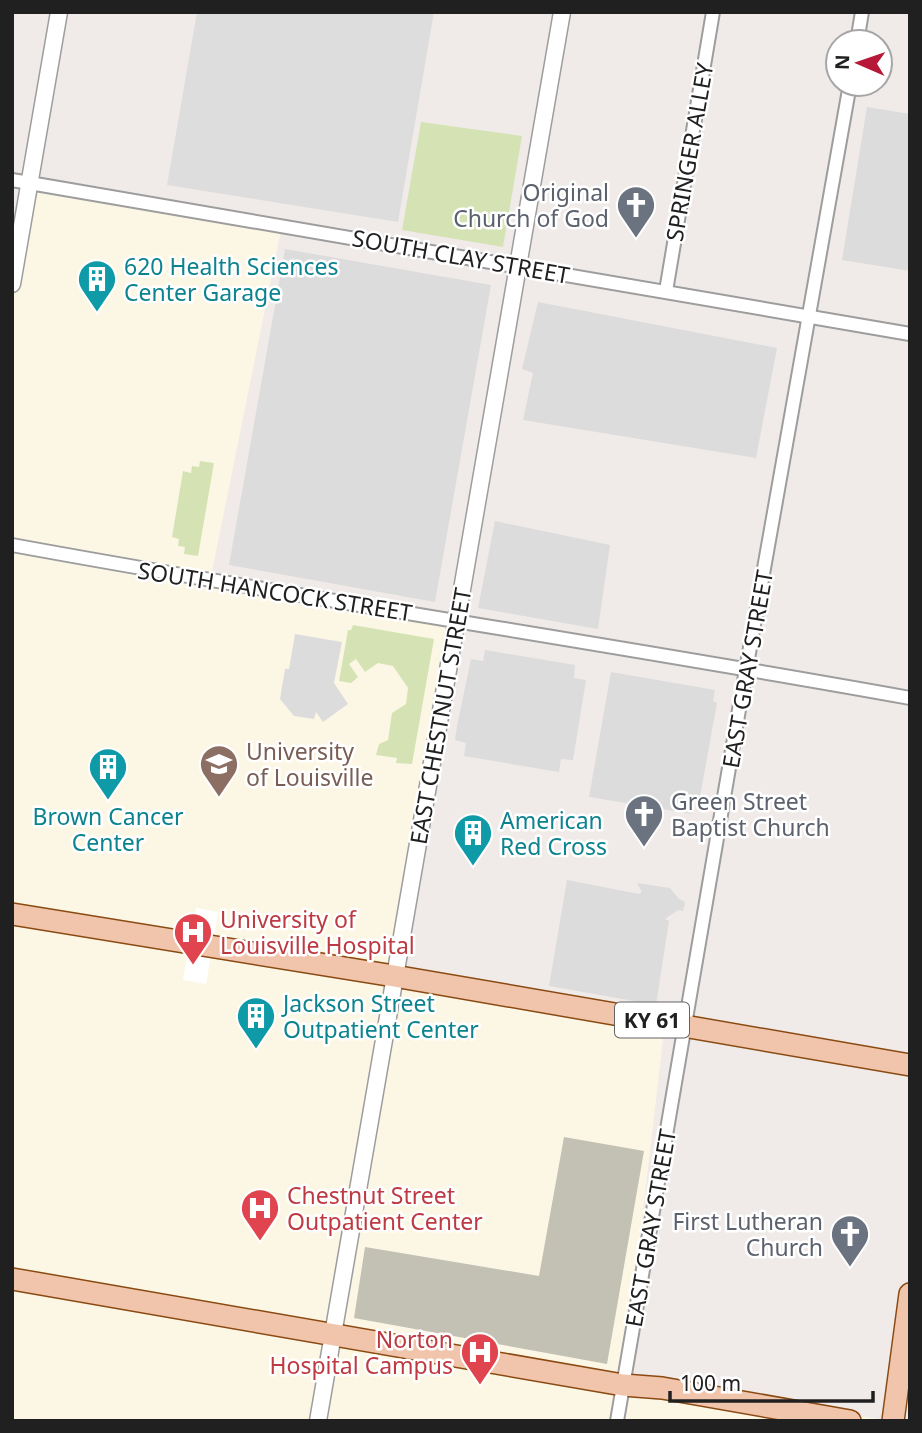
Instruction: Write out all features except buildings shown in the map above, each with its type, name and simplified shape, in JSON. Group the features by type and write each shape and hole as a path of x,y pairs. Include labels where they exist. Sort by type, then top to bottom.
{"main road":[{"name":"KY 61","path":"12,914 394,976 910,1065"},
{"path":"12,1279 623,1385 662,1388 850,1421"},
{"path":"910,1294 892,1421 910,1419"}],"street":[{"path":"12,285 59,12"},
{"name":"EAST CHESTNUT STREET","path":"318,1421 562,12"},
{"name":"SPRINGER ALLEY","path":"666,291 713,12"},
{"name":"EAST GRAY STREET","path":"617,1421 848,98"},
{"name":"SOUTH CLAY STREET","path":"12,180 910,334"},
{"name":"SOUTH HANCOCK STREET","path":"12,545 195,579 910,698"}],"shaded area":[{"path":"197,12 434,12 398,222 167,185"},
{"path":"867,107 910,114 910,271 842,260"},
{"name":"University of Louisville","path":"30,182 282,225 210,581 457,621 394,976 665,1022 623,1383 893,1421 12,1421 12,284"},
{"path":"285,249 491,285 435,602 229,565"},
{"path":"538,302 777,348 756,458 523,420 533,373 522,369"},
{"path":"495,521 610,545 598,629 478,608"},
{"path":"295,634 342,642 334,683 348,704 323,722 316,712 314,719 294,716 280,699"},
{"path":"485,650 575,665 574,678 586,680 573,760 561,759 559,772 464,756 466,743 455,740 457,726 471,659 483,661"},
{"path":"611,672 715,690 713,701 717,703 699,802 694,802 692,814 589,797"},
{"path":"567,880 639,894 642,892 637,883 670,888 685,902 683,911 678,910 665,919 669,921 656,1005 549,986"},
{"path":"564,1137 644,1151 607,1364 354,1318 365,1247 539,1276"}],"green space":[{"path":"421,122 522,136 503,247 402,230"},
{"path":"200,461 214,463 198,556 184,554 185,547 178,546 179,539 172,537 183,471 191,473 192,466 199,467"},
{"path":"353,625 434,639 412,764 396,763 397,758 376,755 379,744 388,740 392,713 406,704 408,688 393,666 378,663 365,672 356,659 349,664 358,677 351,683 339,681 348,630 351,630"}],"pier":[{"path":"196,908 218,912 206,984 183,980"}],"place":[{"name":"Original Church of God","path":"636,239"},
{"name":"620 Health Sciences Center Garage","path":"97,313"},
{"name":"University of Louisville","path":"219,798"},
{"name":"Brown Cancer Center","path":"108,801"},
{"name":"Green Street Baptist Church","path":"644,848"},
{"name":"American Red Cross","path":"473,867"},
{"name":"University of Louisville Hospital","path":"193,966"},
{"name":"Jackson Street Outpatient Center","path":"256,1050"},
{"name":"Chestnut Street Outpatient Center","path":"260,1242"},
{"name":"First Lutheran Church","path":"850,1268"},
{"name":"Norton Hospital Campus","path":"480,1386"}]}
